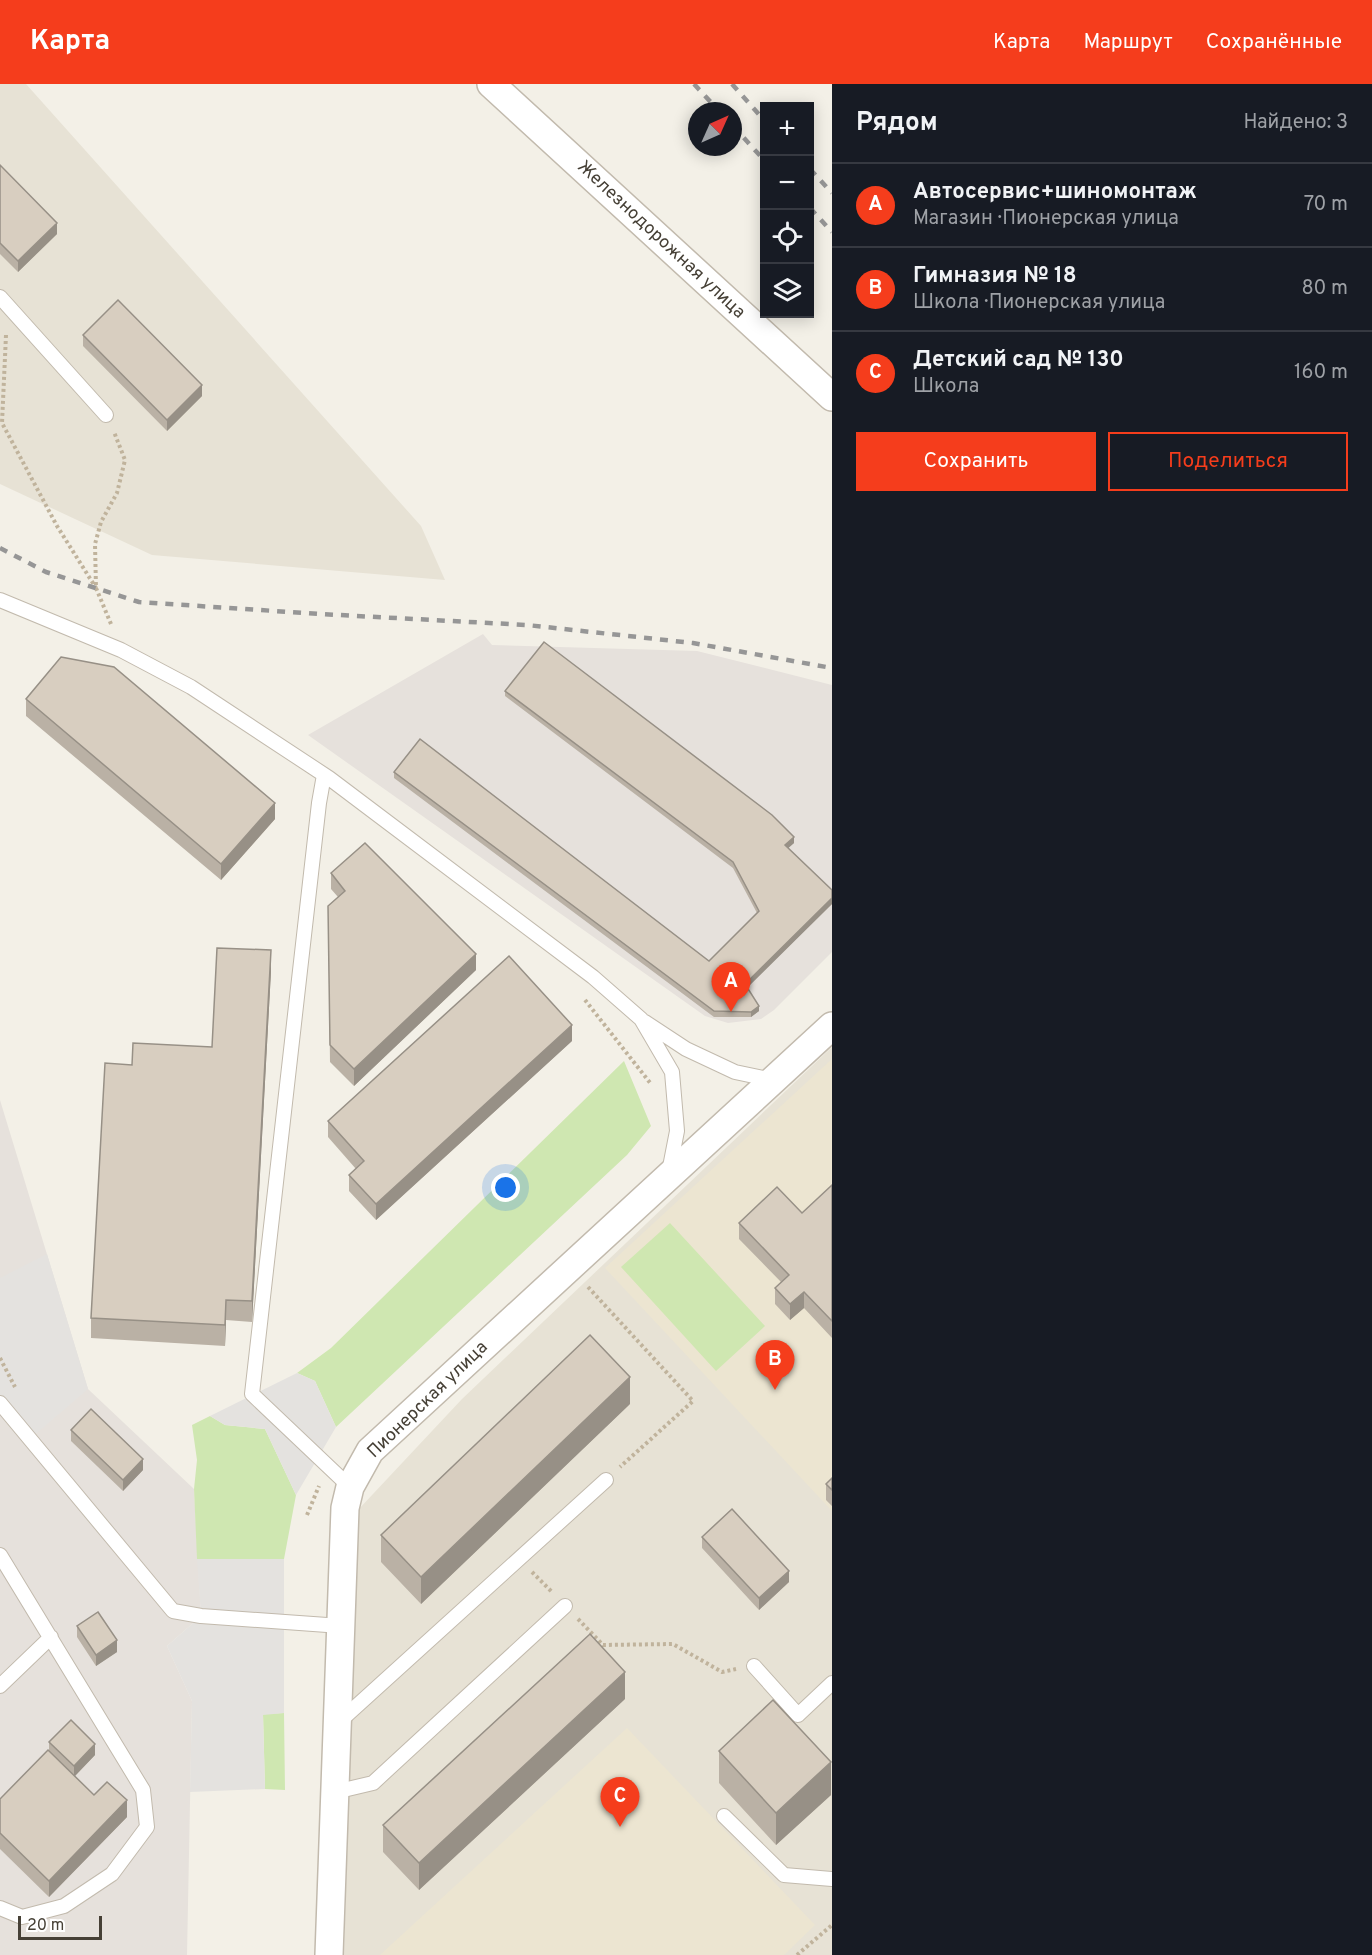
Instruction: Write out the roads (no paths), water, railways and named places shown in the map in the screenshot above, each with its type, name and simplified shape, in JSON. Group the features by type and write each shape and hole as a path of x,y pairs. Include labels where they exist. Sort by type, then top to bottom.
{"street":[{"name":"Железнодорожная улица","path":"491,84 832,397"},
{"name":"Пионерская улица","path":"329,1955 345,1508 350,1487 370,1452 832,1026"}],"lane":[{"path":"3,301 106,415"},
{"path":"0,600 121,650 191,687 324,775 593,977 641,1019 686,1049 735,1072 773,1080"},
{"path":"324,775 317,814 252,1394 350,1487"},
{"path":"641,1019 672,1072 677,1131 668,1177"},
{"path":"2,1412 173,1611 201,1616 340,1626"},
{"path":"337,1724 606,1480"},
{"path":"0,1555 143,1790 147,1827 112,1874 64,1906 22,1917 0,1908"},
{"path":"335,1792 373,1783 566,1606"},
{"path":"0,1686 51,1637"},
{"path":"754,1666 798,1715 832,1683"},
{"path":"724,1816 784,1875 832,1879"}],"railway":[{"path":"694,84 711,102"},
{"path":"732,84 760,116"},
{"path":"742,136 760,156"},
{"path":"814,173 832,193"},
{"path":"812,210 832,232"},
{"path":"0,548 46,572 139,602 527,625 693,643 832,668"}],"place":[{"name":"Автосервис+шиномонтаж","path":"731,1012"},
{"name":"Гимназия № 18","path":"775,1390"},
{"name":"Детский сад № 130","path":"620,1827"}]}
